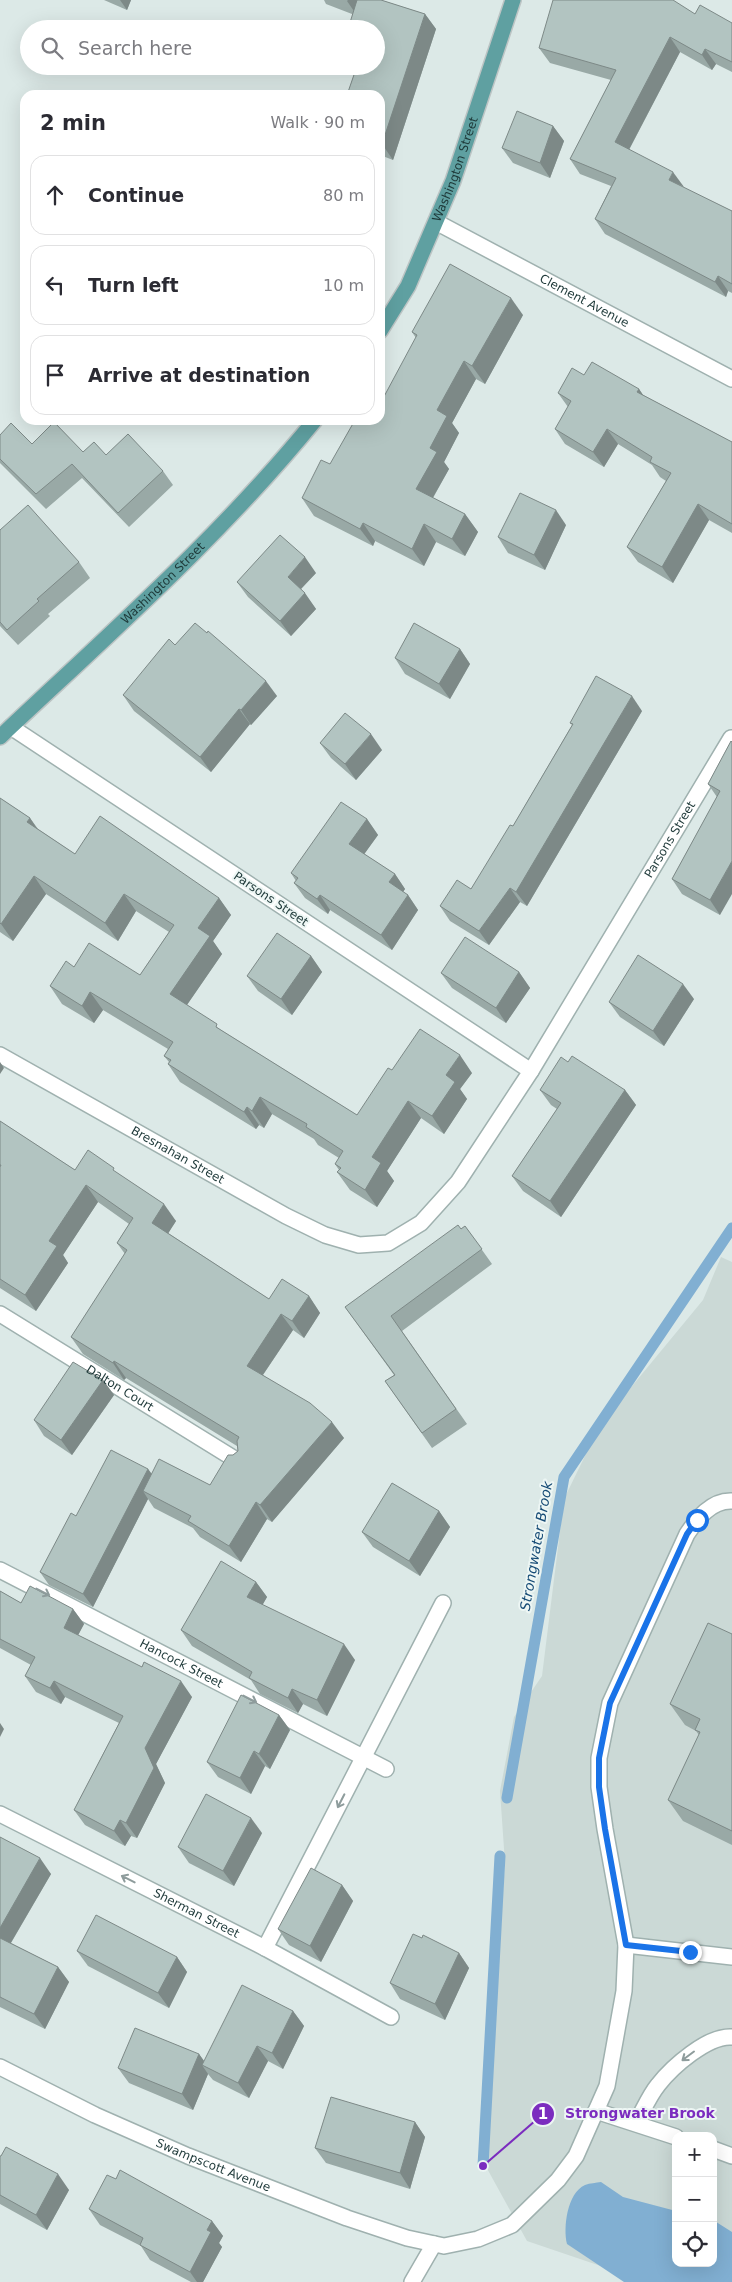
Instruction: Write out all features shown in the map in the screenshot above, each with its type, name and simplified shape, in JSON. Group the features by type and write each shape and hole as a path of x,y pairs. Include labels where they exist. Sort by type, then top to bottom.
{"main road":[{"name":"Washington Street","path":"385,323 408,286 453,181 513,0"},
{"name":"Washington Street","path":"0,737 210,536 280,463 311,425"}],"street":[{"name":"Clement Avenue","path":"436,222 732,379"},
{"name":"Parsons Street","path":"11,726 531,1071"},
{"name":"Parsons Street","path":"359,1245 388,1243 421,1223 458,1182 531,1071 732,738"},
{"name":"Bresnahan Street","path":"0,1055 286,1216 324,1235 359,1245"},
{"name":"Dalton Court","path":"0,1314 241,1463"},
{"name":"Swampscott Avenue","path":"0,2068 95,2115 188,2156 347,2218 444,2246 478,2239 512,2225 558,2180 576,2156 607,2086 624,1991 626,1945 599,1787 599,1758 610,1703 687,1534 710,1507 732,1501"},
{"name":"Hancock Street","path":"0,1570 386,1769"},
{"path":"265,1948 443,1603"},
{"name":"Sherman Street","path":"0,1814 265,1948 392,2016"},
{"path":"626,1945 732,1957"},
{"path":"636,2123 657,2086 680,2062 710,2042 732,2037"},
{"path":"596,2111 672,2135"},
{"path":"717,2150 732,2156"},
{"path":"412,2282 434,2244"}],"shaded area":[{"path":"721,1257 732,1262 732,2282 636,2278 527,2241 484,2163 505,1863 500,1791 514,1717 542,1676 564,1499 600,1425 703,1300"}],"water":[{"path":"601,2182 623,2197 672,2210 672,2267 717,2267 717,2223 732,2232 732,2282 624,2282 567,2244 566,2220 570,2203 579,2189 591,2183"}],"building":[{"path":"357,0 381,0 425,14 385,135 385,90 349,90 354,75 385,75 385,20 351,20"},
{"path":"553,0 673,0 695,14 700,5 732,23 732,62 705,49 702,55 670,37 615,142 673,172 669,180 732,211 732,284 718,276 715,282 595,219 616,178 570,159 616,70 539,48"},
{"path":"517,111 553,126 540,163 502,148"},
{"path":"450,264 511,298 472,366 464,361 437,410 447,416 430,448 437,452 416,489 465,514 452,539 424,524 412,549 363,523 360,529 302,498 321,460 330,464 352,425 385,425 385,395 417,335 412,332"},
{"path":"592,362 639,389 637,392 732,442 732,524 698,504 662,567 627,547 671,473 650,462 652,457 607,429 593,452 555,429 571,401 558,393 572,368 584,375"},
{"path":"11,423 32,444 51,425 57,425 83,452 94,442 106,455 128,434 163,471 118,513 72,464 36,494 0,459 0,435"},
{"path":"520,493 556,510 534,555 498,537"},
{"path":"28,505 79,562 37,599 39,601 7,630 0,622 0,530"},
{"path":"280,535 305,557 288,577 305,593 280,621 237,582"},
{"path":"195,623 207,633 208,631 266,681 241,710 239,709 200,757 123,695 169,639 175,645"},
{"path":"414,623 460,649 439,684 395,658"},
{"path":"596,676 632,696 516,892 510,888 479,931 440,906 457,880 471,889 510,825 513,826 573,724 570,723"},
{"path":"345,713 371,734 345,764 320,743"},
{"path":"731,741 732,861 710,900 672,879 720,791 708,784"},
{"path":"0,798 30,818 27,822 75,854 100,816 219,898 198,928 210,936 170,994 217,1024 216,1027 357,1115 388,1068 392,1070 420,1029 460,1055 446,1075 455,1082 432,1116 408,1101 372,1157 381,1163 365,1190 337,1172 341,1168 335,1164 343,1151 306,1127 307,1124 260,1097 252,1111 247,1107 244,1112 168,1064 171,1060 164,1056 173,1042 90,992 82,1006 50,986 66,961 74,967 89,943 140,975 174,925 124,894 105,923 34,876 1,924"},
{"path":"341,802 367,819 349,844 395,874 389,882 408,895 381,935 320,895 317,899 294,883 298,878 291,873"},
{"path":"277,933 311,956 281,999 247,976"},
{"path":"465,937 519,972 496,1008 441,973"},
{"path":"638,955 683,984 653,1031 609,1002"},
{"path":"572,1056 625,1090 550,1201 512,1176 561,1103 540,1090 561,1057 568,1062"},
{"path":"0,1121 75,1170 88,1150 114,1168 113,1170 164,1204 152,1223 269,1299 282,1279 309,1296 292,1321 281,1314 247,1366 310,1403 332,1422 260,1505 256,1502 229,1546 188,1521 191,1516 143,1491 159,1459 210,1485 228,1455 233,1455 238,1451 237,1441 239,1437 71,1337 127,1250 117,1243 133,1218 86,1185 49,1241 57,1246 25,1295 0,1279"},
{"path":"458,1225 461,1229 465,1226 482,1249 391,1316 456,1409 422,1433 385,1381 395,1375 345,1307"},
{"path":"73,1362 103,1380 61,1440 34,1420"},
{"path":"111,1450 148,1469 83,1594 40,1572 71,1513 76,1516"},
{"path":"392,1483 439,1511 409,1561 362,1532"},
{"path":"221,1561 256,1582 247,1597 344,1644 317,1700 292,1689 288,1698 249,1678 252,1672 181,1630"},
{"path":"30,1586 73,1609 64,1628 142,1667 144,1662 181,1681 145,1748 154,1768 126,1823 120,1820 114,1831 74,1810 123,1716 54,1681 50,1688 25,1676 35,1657 0,1639 0,1591 21,1603"},
{"path":"708,1623 732,1634 732,1831 668,1800 700,1732 695,1730 700,1719 670,1704"},
{"path":"241,1695 279,1715 259,1754 254,1751 240,1778 207,1762"},
{"path":"206,1794 251,1818 223,1871 178,1847"},
{"path":"0,1837 40,1858 0,1928"},
{"path":"311,1868 342,1885 310,1946 278,1929"},
{"path":"96,1915 177,1957 158,1993 77,1951"},
{"path":"413,1934 422,1938 423,1935 459,1953 435,2004 390,1983"},
{"path":"0,1938 58,1967 34,2014 0,1997"},
{"path":"242,1985 293,2011 272,2053 257,2046 238,2083 202,2065"},
{"path":"135,2028 199,2054 182,2094 118,2068"},
{"path":"331,2097 415,2122 400,2173 315,2148"},
{"path":"6,2147 58,2174 36,2215 0,2195 0,2156"},
{"path":"120,2170 212,2221 207,2230 211,2232 190,2272 140,2245 143,2238 89,2209 107,2175 116,2179"}],"waterway":[{"name":"Strongwater Brook","path":"507,1798 564,1477 732,1228"},
{"name":"Strongwater Brook","path":"483,2166 500,1856"}],"place":[{"name":"Strongwater Brook","path":"483,2166"}],"route":[{"path":"690,1952 626,1945 605,1829 599,1787 599,1758 610,1703 687,1534 697,1520"}]}
